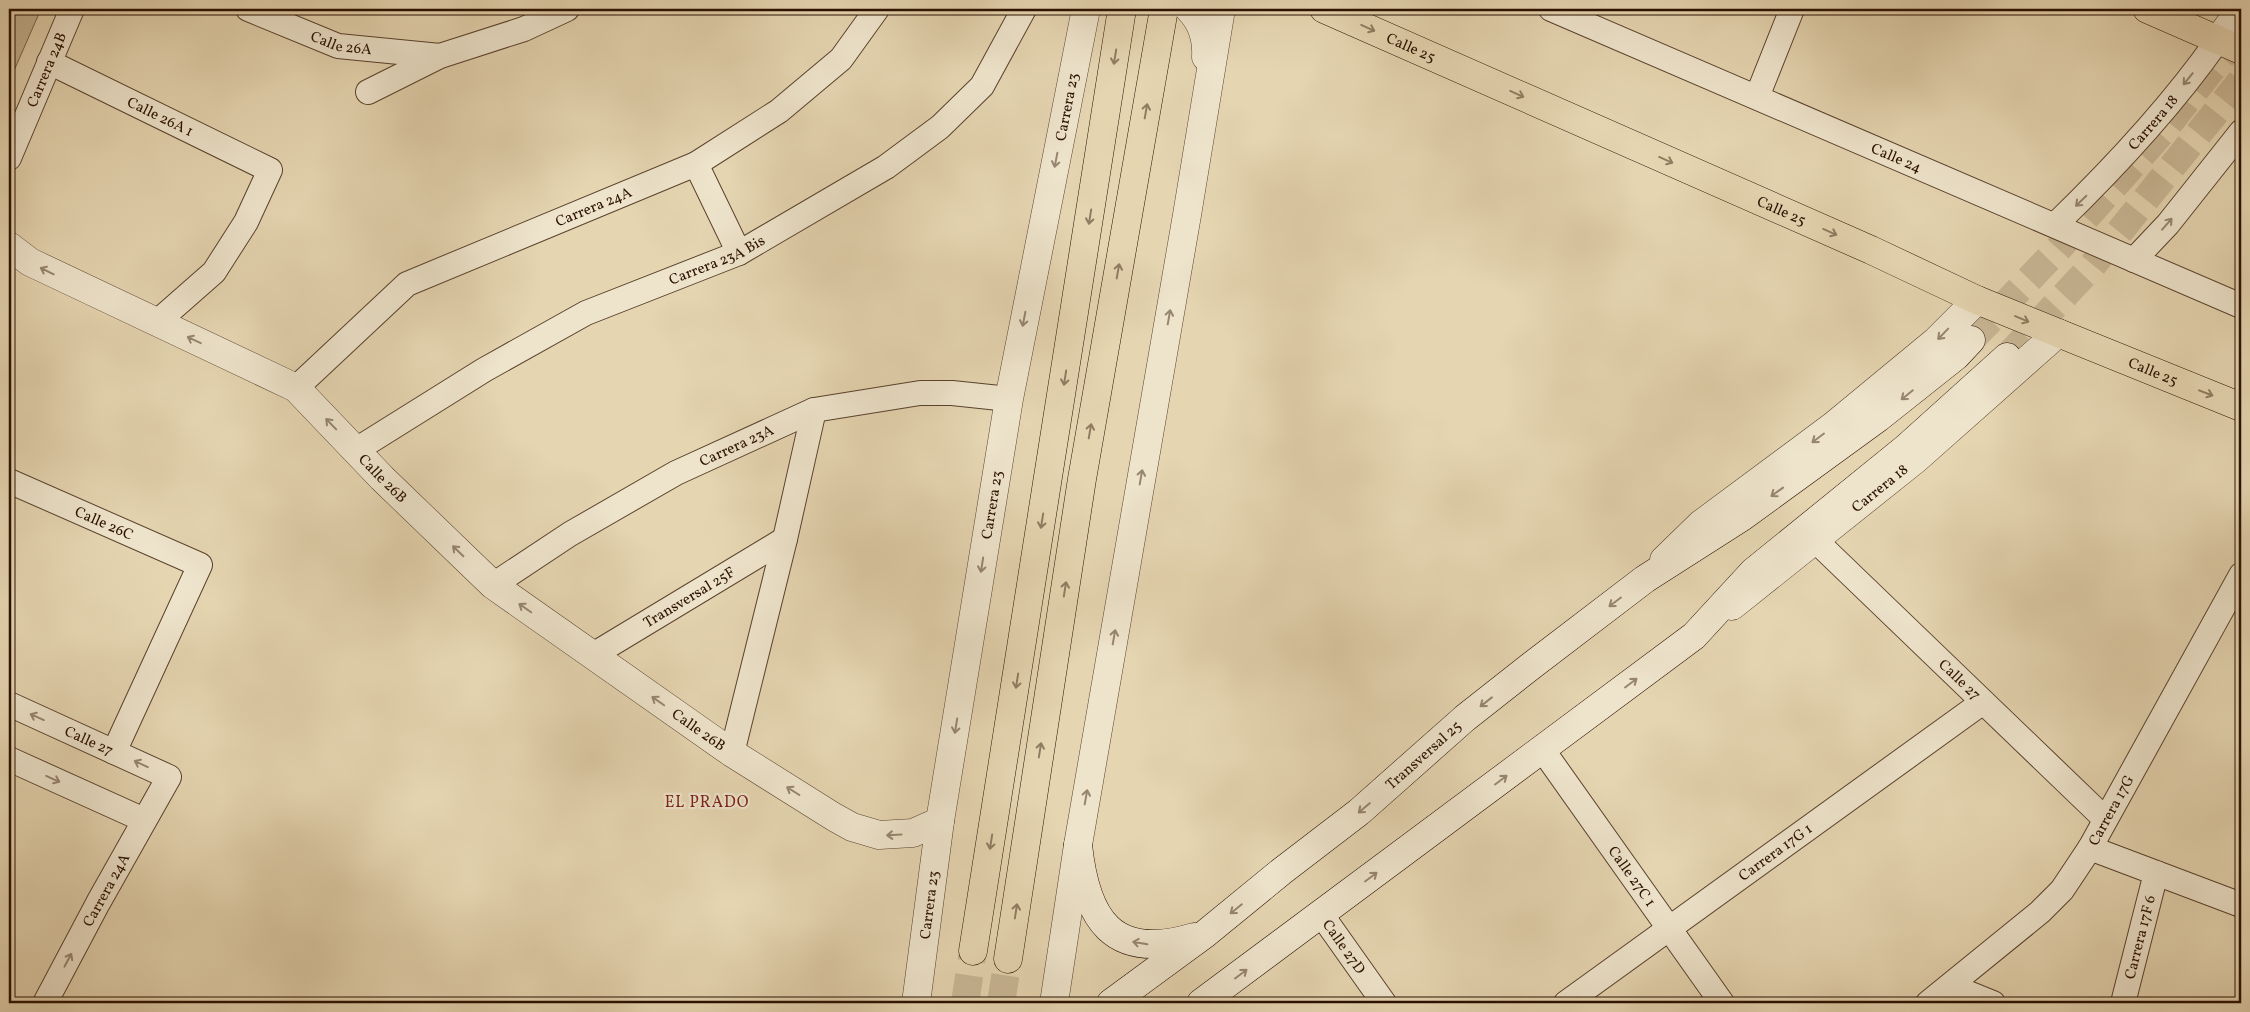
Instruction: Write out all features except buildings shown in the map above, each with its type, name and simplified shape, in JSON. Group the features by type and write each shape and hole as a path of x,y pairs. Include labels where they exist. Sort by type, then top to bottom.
{"main road":[{"path":"973,952 1122,9"},
{"path":"1008,959 1082,479 1164,9"},
{"name":"Calle 25","path":"1324,9 1871,250 1978,300 2241,406"},
{"path":"2147,9 2230,45"}],"street":[{"name":"Carrera 24B","path":"9,158 72,9"},
{"name":"Calle 26A","path":"248,9 338,46 440,56"},
{"path":"368,92 440,56 524,29 567,9"},
{"name":"Carrera 24A","path":"296,388 407,284 696,164 779,111 841,59 877,9"},
{"name":"Carrera 23A Bis","path":"356,450 484,370 586,313 739,253 886,167 940,127 982,86 1024,9"},
{"name":"Carrera 23","path":"916,1003 940,821 1009,400 1086,9"},
{"path":"1080,39 1090,20 1099,9"},
{"path":"1187,215 1206,50 1202,27 1189,9"},
{"path":"1054,1003 1078,845 1221,9"},
{"name":"Calle 24","path":"1551,9 2241,306"},
{"path":"1757,97 1792,9"},
{"name":"Carrera 18","path":"2055,225 2093,188 2154,121 2230,45 2241,9"},
{"name":"Calle 26A 1","path":"49,62 270,170 246,222 214,272 156,323"},
{"path":"2134,260 2168,224 2241,132"},
{"path":"696,164 739,253"},
{"name":"Calle 26B","path":"9,246 30,262 296,388 382,478 493,585 732,753 834,817 859,830 878,835 894,836 924,830 940,821"},
{"path":"1645,579 1701,524 1833,426 1936,341 1978,300"},
{"name":"Carrera 18","path":"1694,636 1916,459 2058,333"},
{"name":"Transversal 25","path":"1111,1003 1205,934 1282,871 1359,812 1465,718 1645,579 1742,517 1878,418 1956,356 1971,340"},
{"name":"Carrera 18","path":"1694,636 1753,572 1772,555 1906,448 2007,357"},
{"name":"Carrera 23A","path":"493,585 570,534 676,474 814,410 920,393 952,392 1009,400"},
{"name":"Calle 26B","path":"732,753 786,539 814,410"},
{"name":"Calle 26C","path":"9,481 200,565 114,752"},
{"name":"Transversal 25F","path":"593,655 786,539"},
{"name":"Calle 27","path":"1815,540 2105,819"},
{"name":"Carrera 17G","path":"1944,996 2051,902 2072,876 2090,848 2241,575"},
{"path":"1202,1003 1694,636"},
{"name":"Carrera 17G 1","path":"1566,1003 1983,702"},
{"name":"Calle 27","path":"9,704 169,777"},
{"name":"Calle 27C 1","path":"1542,750 1722,1003"},
{"path":"9,759 144,820"},
{"name":"Carrera 24A","path":"45,1003 169,777"},
{"path":"1078,845 1081,872 1089,900 1101,922 1114,934 1140,944 1158,945 1205,934"},
{"path":"2090,848 2241,905"},
{"name":"Carrera 17F 6","path":"2123,1003 2156,873"},
{"name":"Calle 27D","path":"1321,914 1384,1003"},
{"path":"922,958 925,1003"},
{"path":"1049,1003 1058,974"},
{"path":"1944,996 1994,1003"}],"shaded area":[{"path":"9,9 41,9 9,82"}],"tunnel":[{"path":"1971,340 2058,249 2163,131 2241,32"},
{"path":"2007,357 2092,266 2241,81"},
{"path":"965,1003 973,951"},
{"path":"1001,1003 1008,959"}],"district":[{"name":"EL PRADO","path":"707,801"}]}
